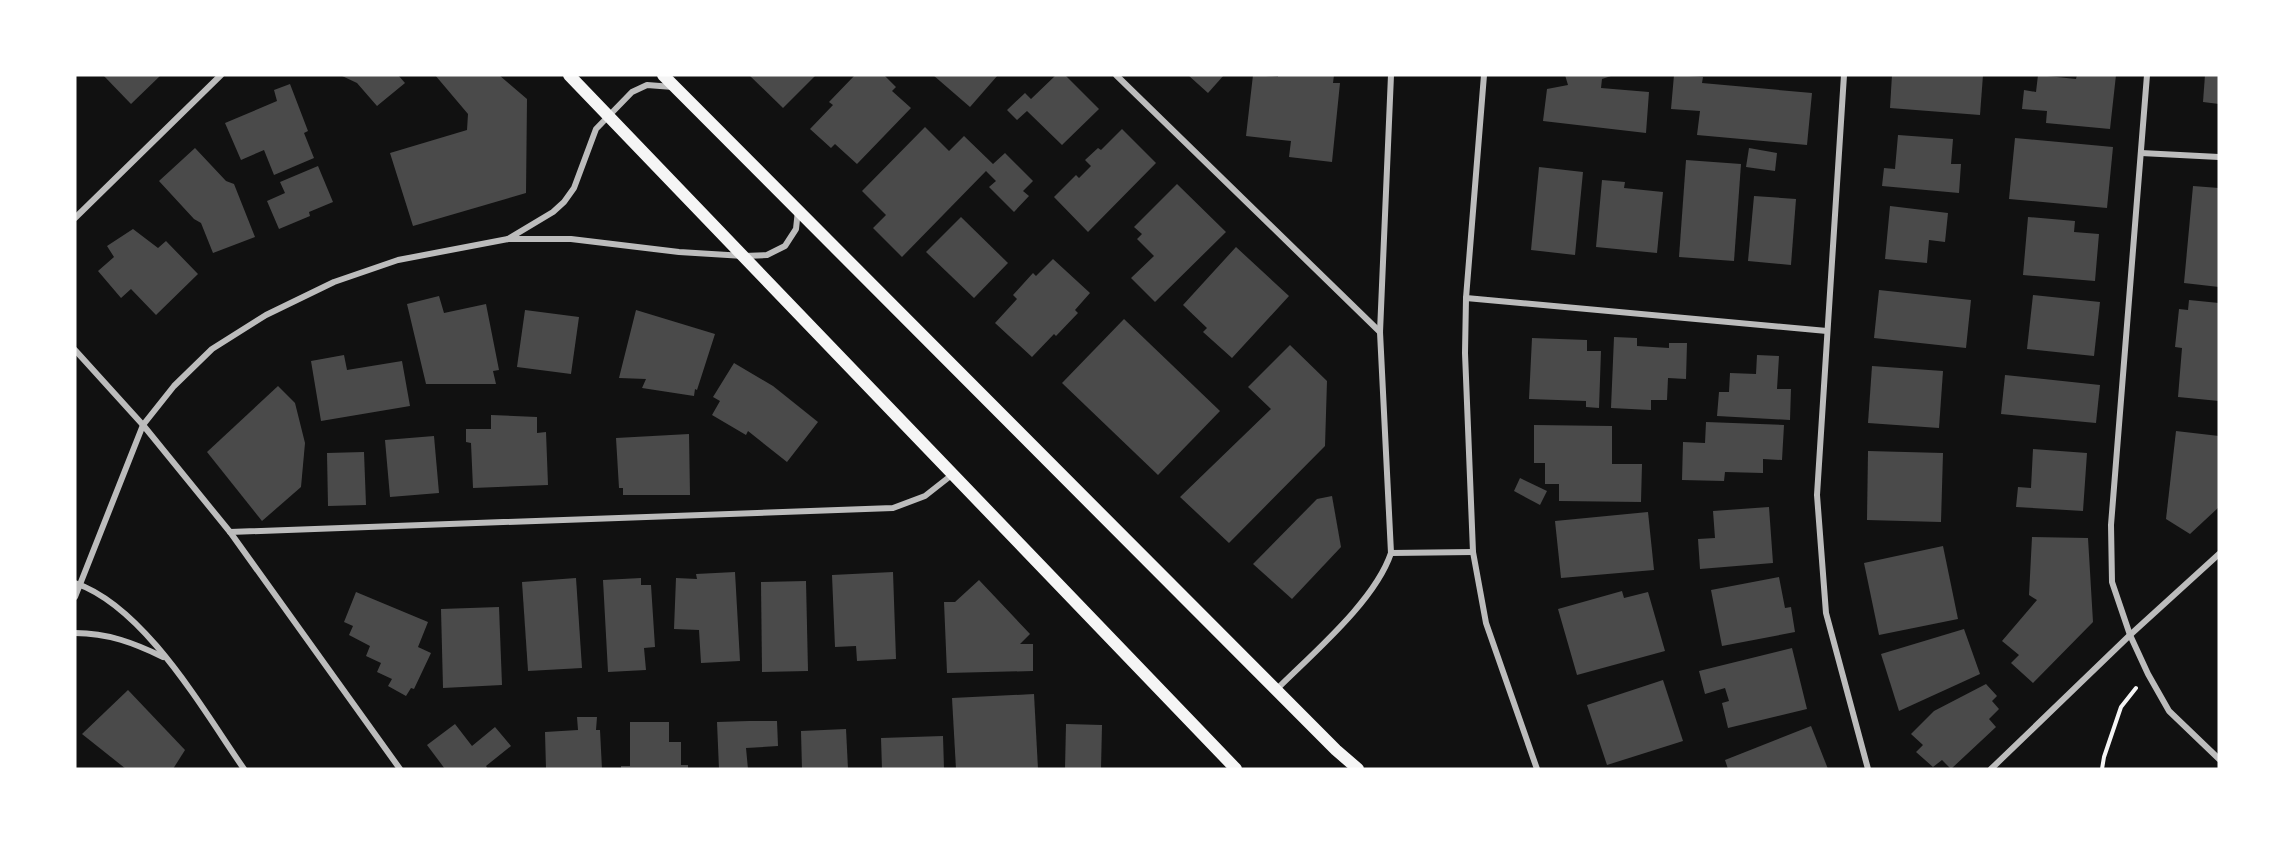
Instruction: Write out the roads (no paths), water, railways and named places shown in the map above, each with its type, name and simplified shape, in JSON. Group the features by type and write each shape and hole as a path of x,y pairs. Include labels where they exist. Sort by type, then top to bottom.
{"main road":[{"path":"569,75 1236,769"},
{"path":"663,75 1336,750 1358,769"}],"street":[{"path":"75,218 221,75"},
{"path":"1116,75 1380,332"},
{"path":"1276,690 1365,600 1382,575 1391,553 1380,332 1392,75"},
{"path":"1484,75 1466,298 1465,352 1473,552 1486,623 1537,769"},
{"path":"1844,75 1817,495 1826,613 1868,769"},
{"path":"2147,75 2111,525 2112,582 2130,635 2169,711 2219,759"},
{"path":"508,240 553,212 564,202 574,188 596,129 608,115 638,88 647,85 675,87"},
{"path":"2141,153 2219,157"},
{"path":"75,597 77,584 143,425 174,386 212,349 266,315 334,282 398,260 508,240 571,239 680,252 767,255 785,246 796,229 798,208"},
{"path":"1466,298 1827,331"},
{"path":"75,350 143,425 230,532 400,769"},
{"path":"230,532 893,508 925,496 953,473"},
{"path":"1391,553 1473,552"},
{"path":"1991,769 2130,635 2219,554"},
{"path":"75,578 77,584 128,615 141,627 166,658 244,769"},
{"path":"75,633 113,636 166,658"}]}
